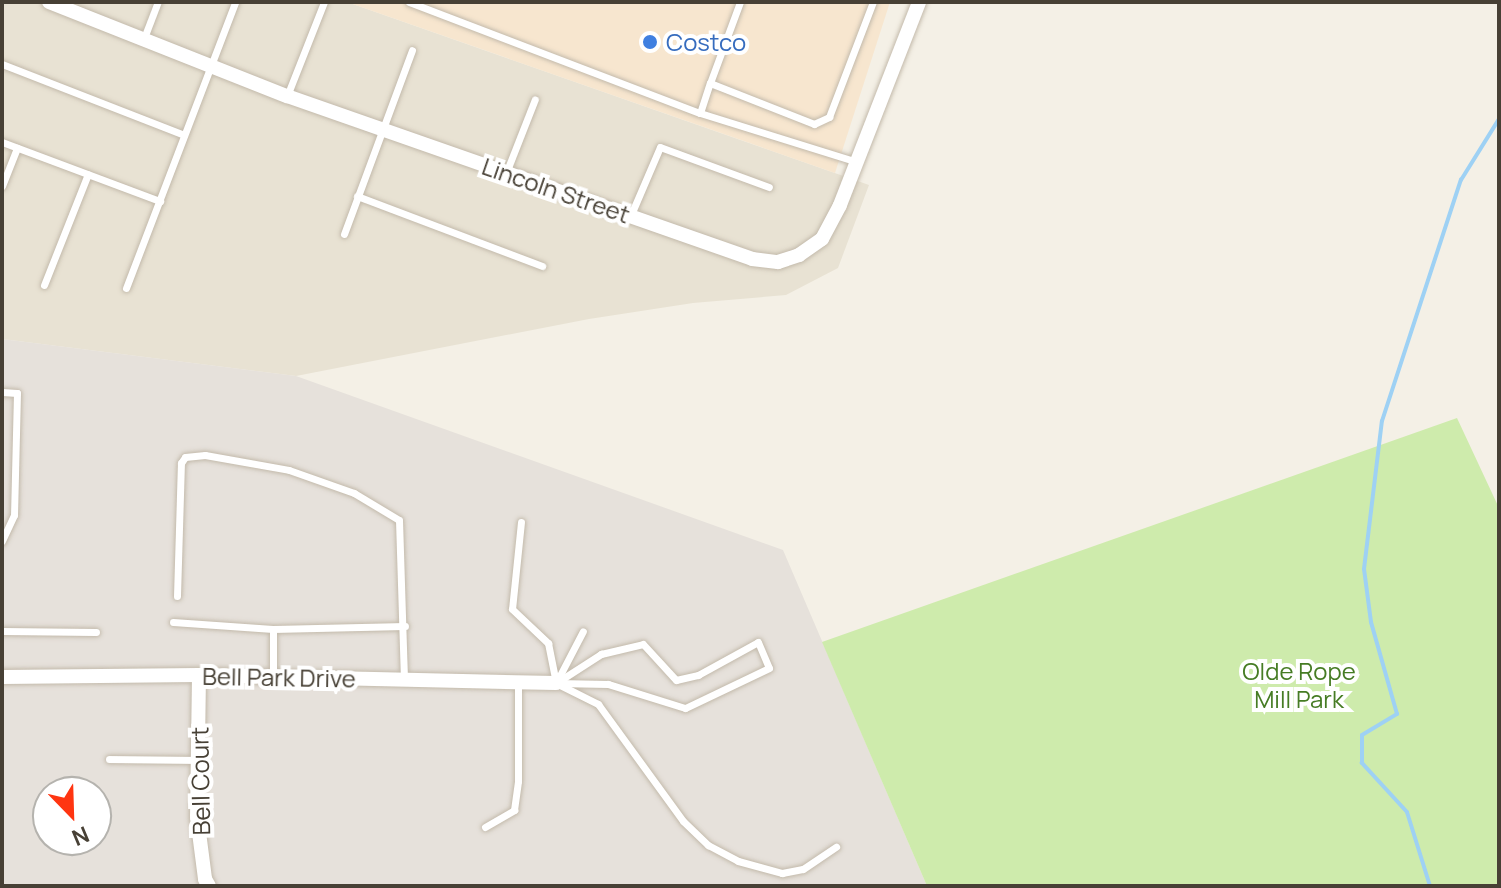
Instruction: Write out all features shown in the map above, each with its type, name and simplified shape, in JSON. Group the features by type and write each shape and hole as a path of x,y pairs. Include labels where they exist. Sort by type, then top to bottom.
{"street":[{"name":"Lincoln Street","path":"49,2 287,96 752,259 778,262 799,255 822,239 840,205 919,2"},
{"name":"Bell Park Drive","path":"2,677 199,675 556,683"},
{"name":"Bell Court","path":"199,675 197,817 205,879 209,886"}],"lane":[{"path":"144,38 158,2"},
{"path":"126,288 235,2"},
{"path":"287,96 324,2"},
{"path":"409,2 700,113 857,162"},
{"path":"700,113 740,2"},
{"path":"710,83 814,124 823,123 829,117 873,2"},
{"path":"344,234 412,50"},
{"path":"2,64 184,135"},
{"path":"506,173 535,99"},
{"path":"2,142 160,201"},
{"path":"630,217 660,147 769,187"},
{"path":"2,186 17,148"},
{"path":"44,285 88,174"},
{"path":"357,196 542,266"},
{"path":"2,392 17,393 14,515 2,541"},
{"path":"177,596 181,463 192,454 289,470 354,493 394,515 400,527 405,626 404,680"},
{"path":"521,522 512,609 548,643 556,683"},
{"path":"173,622 273,629 405,626"},
{"path":"273,629 273,677"},
{"path":"2,631 96,632"},
{"path":"556,683 583,631"},
{"path":"758,642 769,668 685,708 608,684 556,683 601,654 643,644 676,680 698,675 758,642"},
{"path":"485,827 514,810 518,781 518,682"},
{"path":"556,683 598,704 683,821 708,845 738,861 782,873 803,869 836,847"},
{"path":"109,759 198,760"}],"shaded area":[{"path":"2,2 347,2 869,185 838,268 786,295 693,303 589,319 296,376 2,339"},
{"path":"347,2 890,2 835,173"},
{"path":"2,339 296,376 783,550 927,886 2,886"}],"green space":[{"name":"Olde Rope Mill Park","path":"1457,418 1499,508 1499,886 927,886 822,642"}],"waterway":[{"path":"1430,886 1407,812 1362,763 1362,735 1397,714 1371,622 1364,569 1382,421 1461,180 1499,119"}],"place":[{"name":"Costco","path":"650,42"}]}
